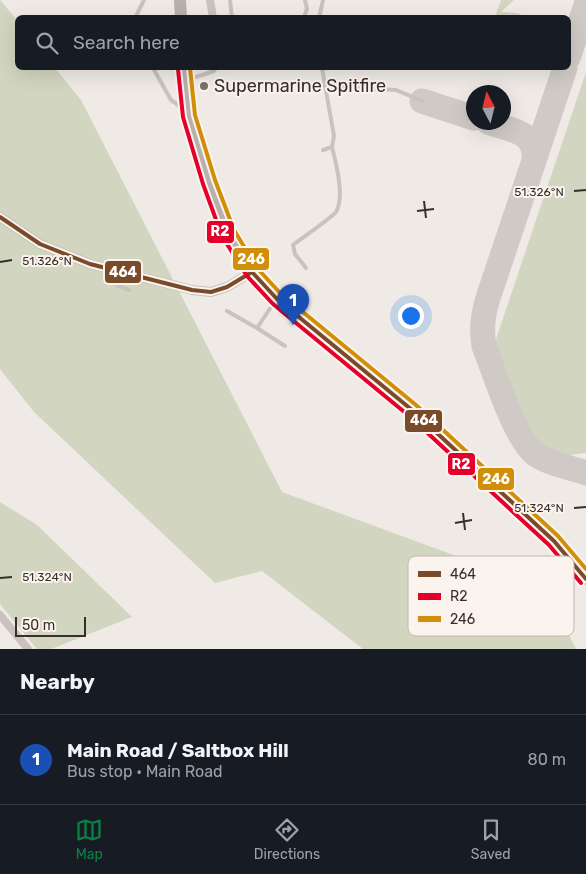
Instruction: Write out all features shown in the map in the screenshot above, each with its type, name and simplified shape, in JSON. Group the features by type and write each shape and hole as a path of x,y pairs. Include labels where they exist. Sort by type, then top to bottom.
{"main road":[{"path":"180,0 181,15"},
{"path":"184,74 188,112 210,182 228,233 252,272 277,299 412,410 554,541 567,556"},
{"path":"574,565 586,579"}],"street":[{"path":"210,0 212,15"},
{"path":"0,217 40,244 90,264 192,290 211,292 227,287 252,272"},
{"path":"0,615 28,649"}],"lane":[{"path":"136,15 144,0"},
{"path":"230,0 232,15"},
{"path":"305,0 307,9 305,15"},
{"path":"319,15 323,0"},
{"path":"153,70 171,100 188,112"},
{"path":"184,74 215,70"},
{"path":"306,268 295,254 293,245 335,212 341,199 332,147 334,136 322,70"},
{"path":"325,86 396,90 422,101"},
{"path":"323,150 332,147"},
{"path":"118,271 117,285 129,290"},
{"path":"257,328 277,299"},
{"path":"227,311 285,346"}],"green space":[{"path":"0,0 15,18 15,70 57,70 81,100 282,492 456,556 408,556 408,636 570,636 576,649 363,649 262,571 215,583 34,412 0,369"},
{"path":"501,0 514,0 501,12 522,15 496,15"},
{"path":"586,72 586,453 569,455 554,451 540,444 532,434 522,414 495,342"},
{"path":"0,502 37,525 132,617 51,649 37,649 0,604"}],"taxiway":[{"path":"571,49 586,5"},
{"path":"564,70 488,298 483,333 484,346 506,404 527,446 535,454 547,460 586,473"},
{"path":"422,101 466,115"},
{"path":"511,129 526,137 531,143 534,150 534,159"}],"transit line":[{"name":"R2","path":"178,70 183,117 203,184 222,236 247,276 273,304 408,415 549,545 558,556"},
{"name":"246","path":"190,70 195,115 215,180 234,230 257,268 281,294 416,405 558,536 586,569"},
{"name":"464","path":"0,217 40,244 90,264 192,290 211,292 227,287 252,272"},
{"name":"464","path":"252,272 277,299 412,410 554,541 567,556"},
{"name":"464","path":"574,565 586,579"},
{"name":"R2","path":"574,575 581,583"}],"place":[{"name":"Supermarine Spitfire","path":"204,86"},
{"name":"Main Road / Saltbox Hill","path":"293,325"}]}
